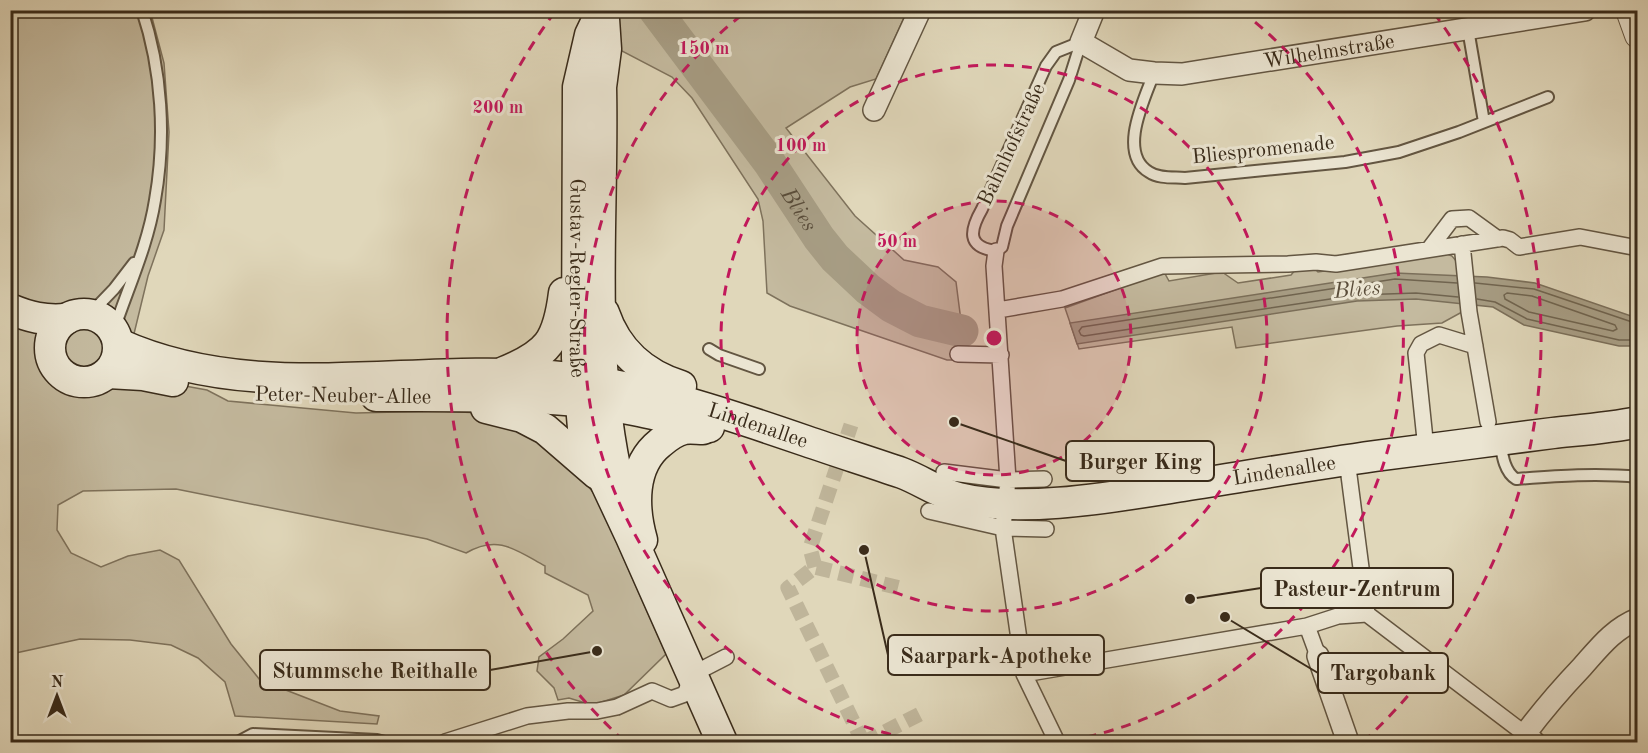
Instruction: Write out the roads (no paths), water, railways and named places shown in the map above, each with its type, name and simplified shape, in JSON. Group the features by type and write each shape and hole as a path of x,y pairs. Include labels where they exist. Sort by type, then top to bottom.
{"main road":[{"name":"Gustav-Regler-Straße","path":"603,10 590,35 578,87 576,358 592,392 615,469 631,537"},
{"name":"Gustav-Regler-Straße","path":"603,10 606,49 601,87 600,302 592,392 583,428 592,454 693,674 715,740"},
{"path":"502,373 535,358 546,348 556,332 561,317 564,288 565,145 570,112 578,87"},
{"path":"600,302 609,330 626,353 650,374 746,405 772,429"},
{"name":"Peter-Neuber-Allee","path":"10,309 38,319 97,327 146,357 243,375 299,379 502,373 592,392"},
{"path":"97,327 118,355 114,365 99,379 79,382 69,379 54,365 50,345 52,335 97,327"},
{"path":"10,328 33,339 51,355"},
{"name":"Peter-Neuber-Allee","path":"108,373 143,375 242,393 296,397 403,396 548,399 592,392"},
{"name":"Lindenallee","path":"592,392 717,429 892,486 935,490"},
{"name":"Lindenallee","path":"592,392 674,397 907,475 935,490 959,498 1006,504 1128,495 1426,449 1494,431 1638,422"},
{"path":"403,396 477,406 522,417 560,440 605,482"},
{"path":"654,590 639,532 636,491 641,465 651,450 670,435 684,429 717,429"}],"street":[{"path":"874,110 920,10"},
{"name":"Bahnhofstraße","path":"1081,42 1094,10"},
{"name":"Wilhelmstraße","path":"1081,42 1129,70 1154,74 1182,74 1585,10"},
{"path":"1629,10 1638,35"},
{"path":"1430,248 1448,230 1452,219 1468,218 1495,241"},
{"path":"998,309 1062,299 1162,266 1316,262 1336,264 1462,244 1510,240 1519,247 1580,237 1638,249"},
{"path":"1462,244 1469,312 1475,346 1485,377 1494,431"},
{"name":"Bahnhofstraße","path":"996,250 994,266 1001,355 1006,504 1024,674 1058,742"},
{"path":"1426,449 1416,353 1421,345 1439,335 1475,346"},
{"path":"958,354 1001,355"},
{"path":"1347,460 1367,614"},
{"path":"1044,479 1006,504 1046,529"},
{"path":"1024,674 1307,626 1338,616 1367,614 1529,738 1552,699 1612,634 1638,619"},
{"path":"1307,626 1348,742"},
{"path":"445,742 527,716 568,711 597,711 617,707 652,691 671,699 685,694 693,674 726,657"}],"lane":[{"path":"97,327 140,256 155,201 161,131 156,71 142,10"},
{"path":"1468,29 1484,122"},
{"name":"Bahnhofstraße","path":"1081,42 1069,80 1007,226 1002,247 996,250 985,249 977,245 973,236 974,222 1046,66 1056,52 1081,42"},
{"name":"Bliespromenade","path":"1154,74 1135,126 1134,145 1138,160 1148,172 1161,177 1185,178 1345,162 1399,152 1548,97"},
{"path":"97,327 114,290 140,256"},
{"path":"709,349 719,355 759,369"},
{"path":"1494,431 1503,459 1511,476 1516,479 1572,475 1638,477"},
{"path":"238,742 253,734 385,742"}],"water":[{"path":"1395,273 1487,277 1535,283 1637,318 1638,346 1619,346 1524,325 1493,307 1416,299 1357,301 1077,344 1070,323"}],"waterway":[{"name":"Blies","path":"655,10 769,162 819,238 835,258 868,289 891,306 920,321 962,331"}],"tunnel":[{"path":"815,567 810,548 851,425"},
{"path":"863,742 788,588 815,567 900,588"},
{"path":"865,742 922,713"}],"place":[{"name":"Burger King","path":"954,422"},
{"name":"Saarpark-Apotheke","path":"864,550"},
{"name":"Pasteur-Zentrum","path":"1190,599"},
{"name":"Targobank","path":"1225,617"},
{"name":"Stummsche Reithalle","path":"597,651"}]}
